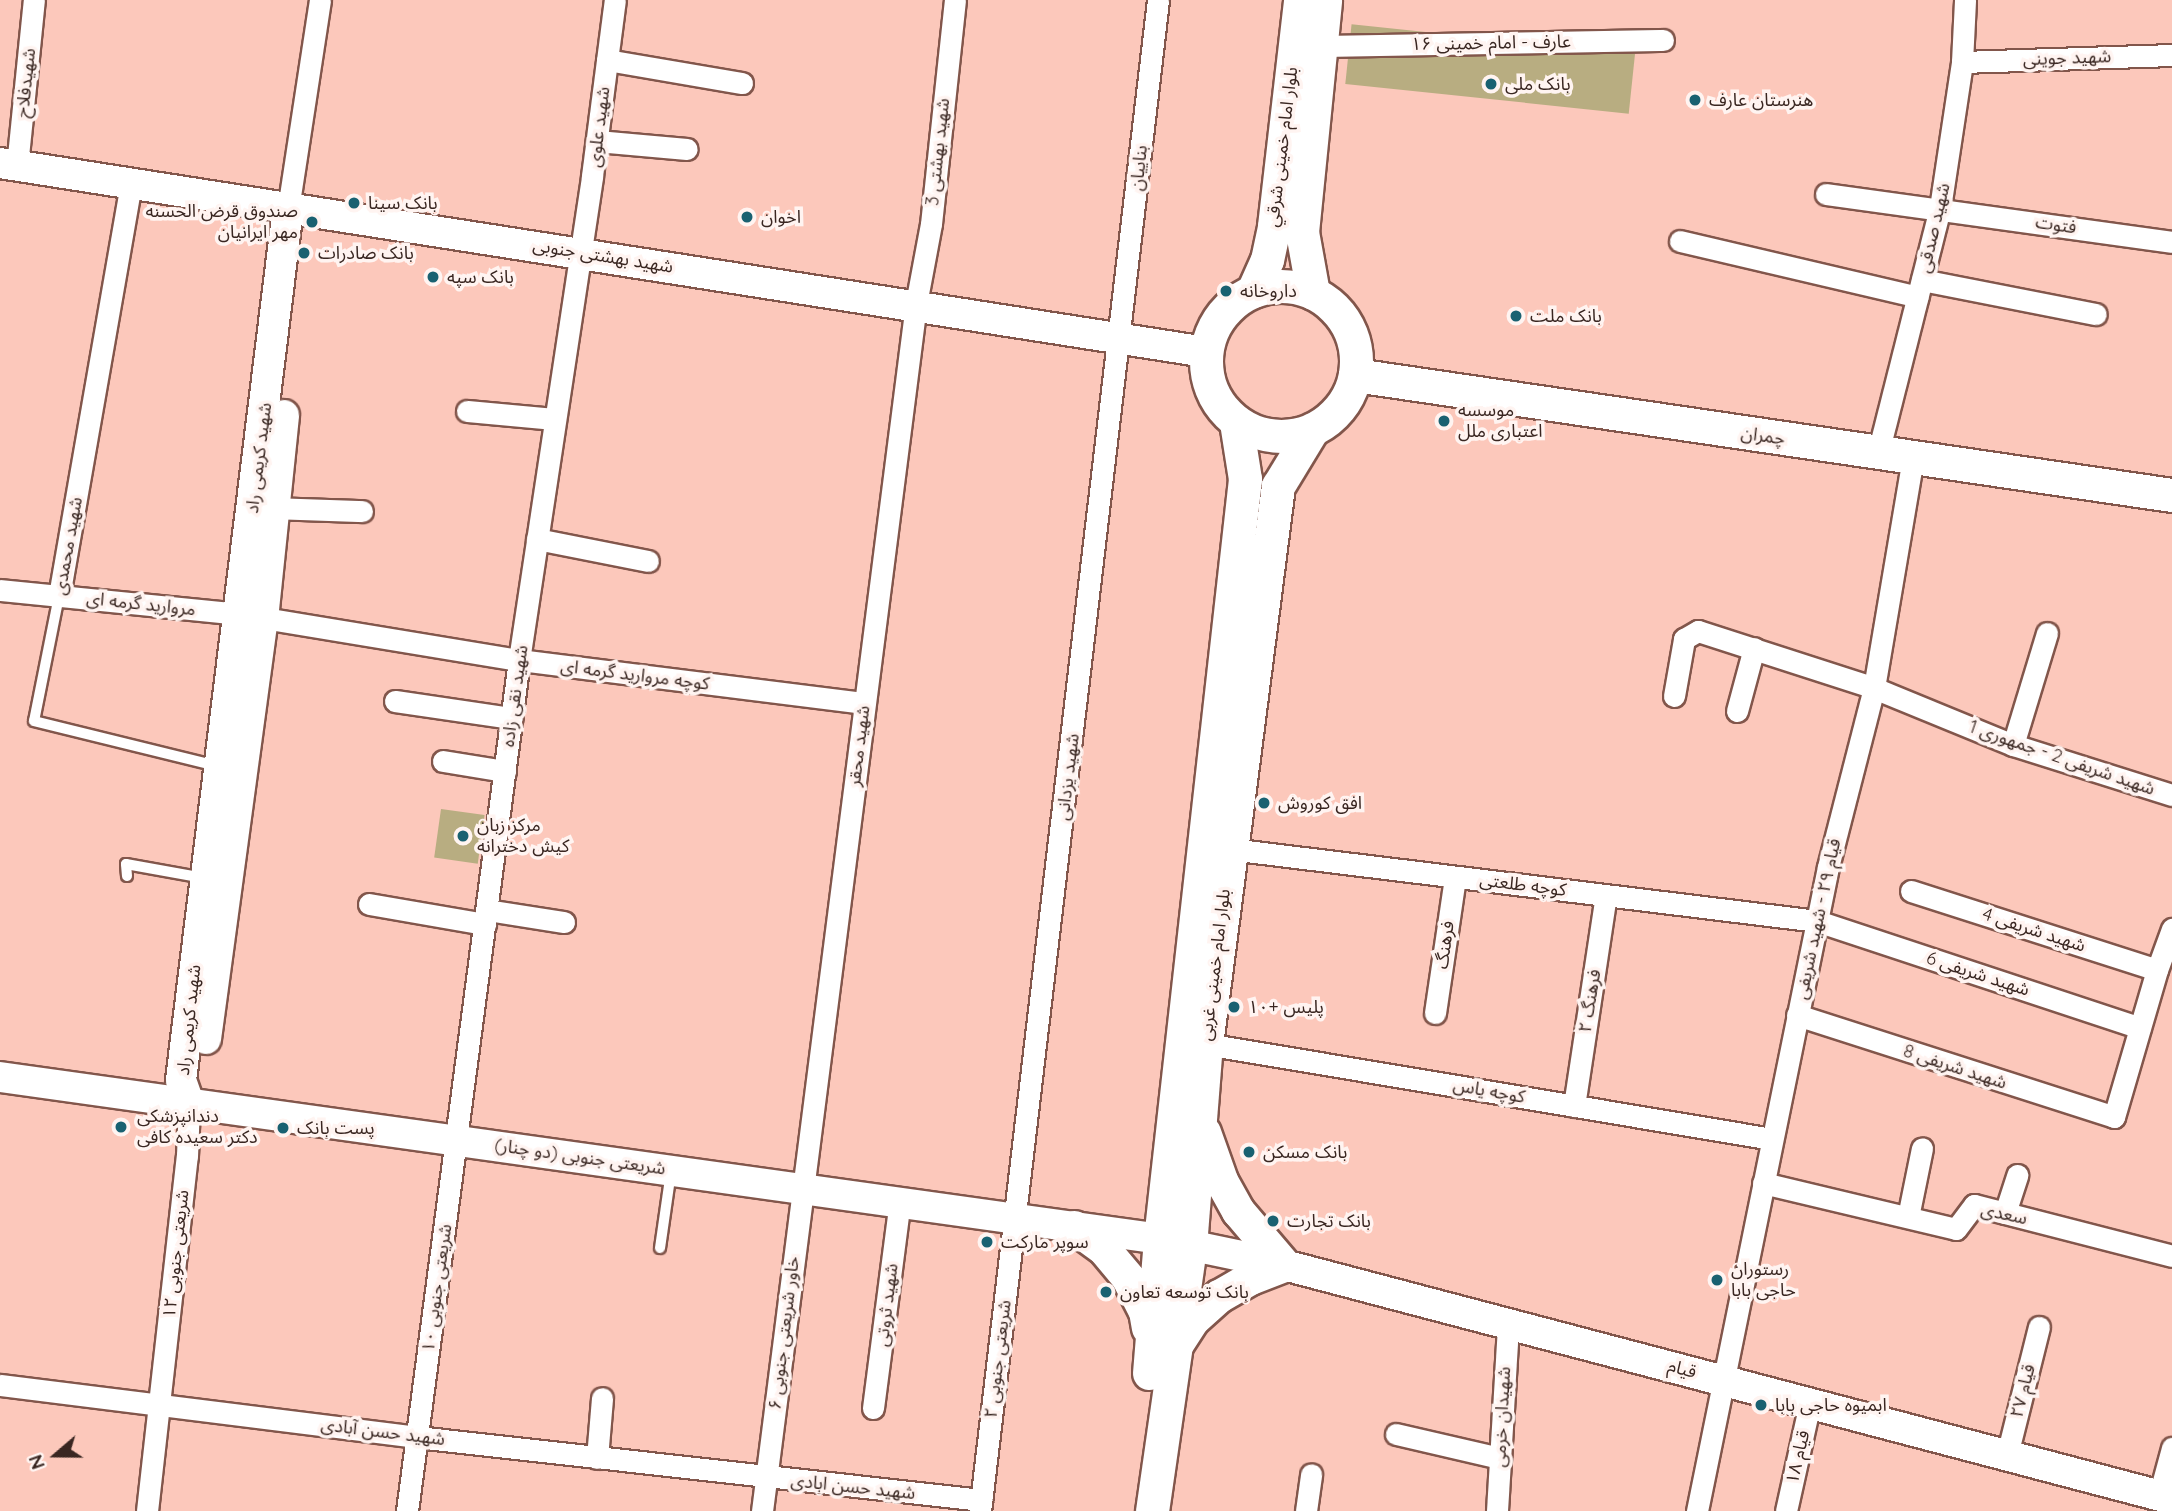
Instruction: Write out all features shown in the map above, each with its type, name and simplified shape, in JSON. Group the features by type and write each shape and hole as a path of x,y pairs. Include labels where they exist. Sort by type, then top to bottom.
{"main road":[{"name":"بلوار امام خمینی شرقي","path":"1253,291 1267,260 1274,226 1300,0"},
{"name":"بلوار امام خمینی شرقي","path":"1313,293 1302,232 1325,0"},
{"name":"شهید بهشتی جنوبی","path":"9,165 916,304 1206,352"},
{"name":"شهید کریمی راد","path":"189,1103 181,1080 218,766 274,508 297,211"},
{"name":"شهید کریمی راد","path":"189,1103 201,1076 297,211"},
{"path":"1273,286 1293,286 1313,293 1333,307 1348,327 1356,351 1355,375 1347,398 1332,417 1312,430 1293,436 1254,432 1236,422 1222,408 1212,391 1206,372 1206,352 1221,315 1235,301 1253,291 1273,286"},
{"name":"چمران","path":"1355,375 2172,495"},
{"name":"بلوار امام خمینی غربی","path":"1152,1511 1163,1348 1245,480 1236,422"},
{"name":"بلوار امام خمینی غربی","path":"1175,1243 1200,1112 1230,849 1278,486 1312,430"},
{"name":"شریعتی جنوبی (دو چنار)","path":"0,1077 1015,1217 1175,1243"},
{"path":"1074,1227 1104,1249 1128,1278 1163,1348 1219,1296 1250,1278 1284,1265 1238,1211 1221,1180 1200,1112"},
{"name":"قیام","path":"1175,1243 1284,1265 2166,1497"},
{"name":"بلوار امام خمینی غربی","path":"1133,1511 1163,1348"}],"street":[{"name":"شهیدفلاح","path":"9,165 34,0"},
{"path":"297,211 320,0"},
{"name":"شهید علوی","path":"579,253 615,0"},
{"name":"شهید بهشتی 3","path":"916,304 931,224 955,0"},
{"name":"بناییان","path":"1121,337 1158,0"},
{"name":"شهید صدقی","path":"1878,453 1940,208 1962,62 1965,0"},
{"name":"عارف - امام خمینی ۱۶","path":"1320,46 1663,40"},
{"name":"شهید جوینی","path":"1962,62 2172,55"},
{"path":"607,60 742,83"},
{"path":"597,141 687,149"},
{"name":"شهید محمدی","path":"59,596 131,184"},
{"name":"فتوت","path":"1826,194 2172,242"},
{"path":"1680,241 1920,288 2095,314"},
{"name":"شهید نقی زاده","path":"457,1140 519,660 579,253"},
{"name":"شهید محقر","path":"803,1188 916,304"},
{"name":"شهید یزدانی","path":"1015,1217 1121,337"},
{"path":"467,411 555,419"},
{"name":"قیام ۲۹ - شهید شریفی","path":"1697,1511 1721,1380 1817,921 1874,688 1913,457"},
{"path":"274,508 362,511"},
{"path":"537,539 648,561"},
{"name":"مروارید گرمه ای","path":"0,590 251,617"},
{"name":"کوچه مروارید گرمه ای","path":"251,617 519,660 864,703"},
{"name":"شهید شریفی 2 - جمهوری 1","path":"1674,696 1684,639 1698,631 1874,688 2013,745 2172,795"},
{"path":"2013,745 2047,633"},
{"path":"1737,711 1754,648"},
{"path":"395,701 512,718"},
{"path":"443,761 505,771"},
{"name":"کوچه طلعتی","path":"1230,849 1817,921"},
{"name":"فرهنگ","path":"1435,1013 1455,877"},
{"name":"شهید شریفی 4","path":"1910,891 2157,970"},
{"name":"فرهنگ ۲","path":"1574,1106 1606,895"},
{"path":"369,904 486,917 564,922"},
{"name":"شهید شریفی 6","path":"1817,921 2140,1027"},
{"path":"2140,1027 2172,929"},
{"name":"شهید شریفی 8","path":"1797,1015 2114,1117 2140,1027"},
{"name":"کوچه یاس","path":"1206,1044 1772,1139"},
{"name":"شریعتی جنوبی ۱۲","path":"147,1511 187,1156 189,1103"},
{"name":"شریعتی جنوبی ۱۰","path":"407,1511 457,1140"},
{"path":"1908,1217 1922,1147"},
{"path":"2005,1213 2017,1175"},
{"name":"سعدی","path":"1763,1183 1956,1229 1974,1205 2172,1256"},
{"name":"خاور شریعتی جنوبی ۶","path":"762,1511 803,1188"},
{"name":"شهید ثروتی","path":"873,1408 900,1201"},
{"name":"شریعتی جنوبی ۲","path":"980,1506 1015,1217"},
{"name":"شهیدان خرمی","path":"1497,1511 1508,1324"},
{"name":"قیام ۲۷","path":"2007,1455 2039,1327"},
{"name":"شهید حسن آبادی","path":"0,1385 766,1477"},
{"path":"597,1458 602,1398"},
{"name":"قیام ۱۸","path":"1786,1511 1810,1403"},
{"path":"1396,1434 1500,1458"},
{"path":"2166,1497 2172,1448"},
{"path":"1306,1511 1311,1474"},
{"name":"شهید حسن ابادی","path":"766,1477 980,1506"}],"lane":[{"name":"شهید محمدی","path":"59,596 34,721 218,766"},
{"path":"127,876 126,864 204,878"},
{"path":"660,1248 671,1170"}],"building":[{"name":"بانک ملی","path":"1352,24 1635,54 1629,114 1345,84"},
{"name":"مرکز زبان کیش دخترانه","path":"441,809 485,815 478,864 434,858"}],"place":[{"name":"بانک ملی","path":"1491,84"},
{"name":"هنرستان عارف","path":"1695,100"},
{"name":"بانک سینا","path":"354,203"},
{"name":"اخوان","path":"747,217"},
{"name":"صندوق قرض الحسنه مهر ایرانیان","path":"312,222"},
{"name":"بانک صادرات","path":"304,253"},
{"name":"بانک سپه","path":"433,277"},
{"name":"داروخانه","path":"1226,291"},
{"name":"بانک ملت","path":"1516,316"},
{"name":"موسسه اعتباری ملل","path":"1444,421"},
{"name":"افق کوروش","path":"1264,803"},
{"name":"مرکز زبان کیش دخترانه","path":"463,836"},
{"name":"پلیس +۱۰","path":"1234,1007"},
{"name":"دندانپزشکی دکتر سعیده کافی","path":"121,1127"},
{"name":"پست بانک","path":"283,1128"},
{"name":"بانک مسکن","path":"1249,1152"},
{"name":"بانک تجارت","path":"1273,1221"},
{"name":"سوپر مارکت","path":"987,1242"},
{"name":"رستوران حاجی بابا","path":"1717,1280"},
{"name":"بانک توسعه تعاون","path":"1106,1292"},
{"name":"ابمیوه حاجی بابا","path":"1761,1405"}]}
